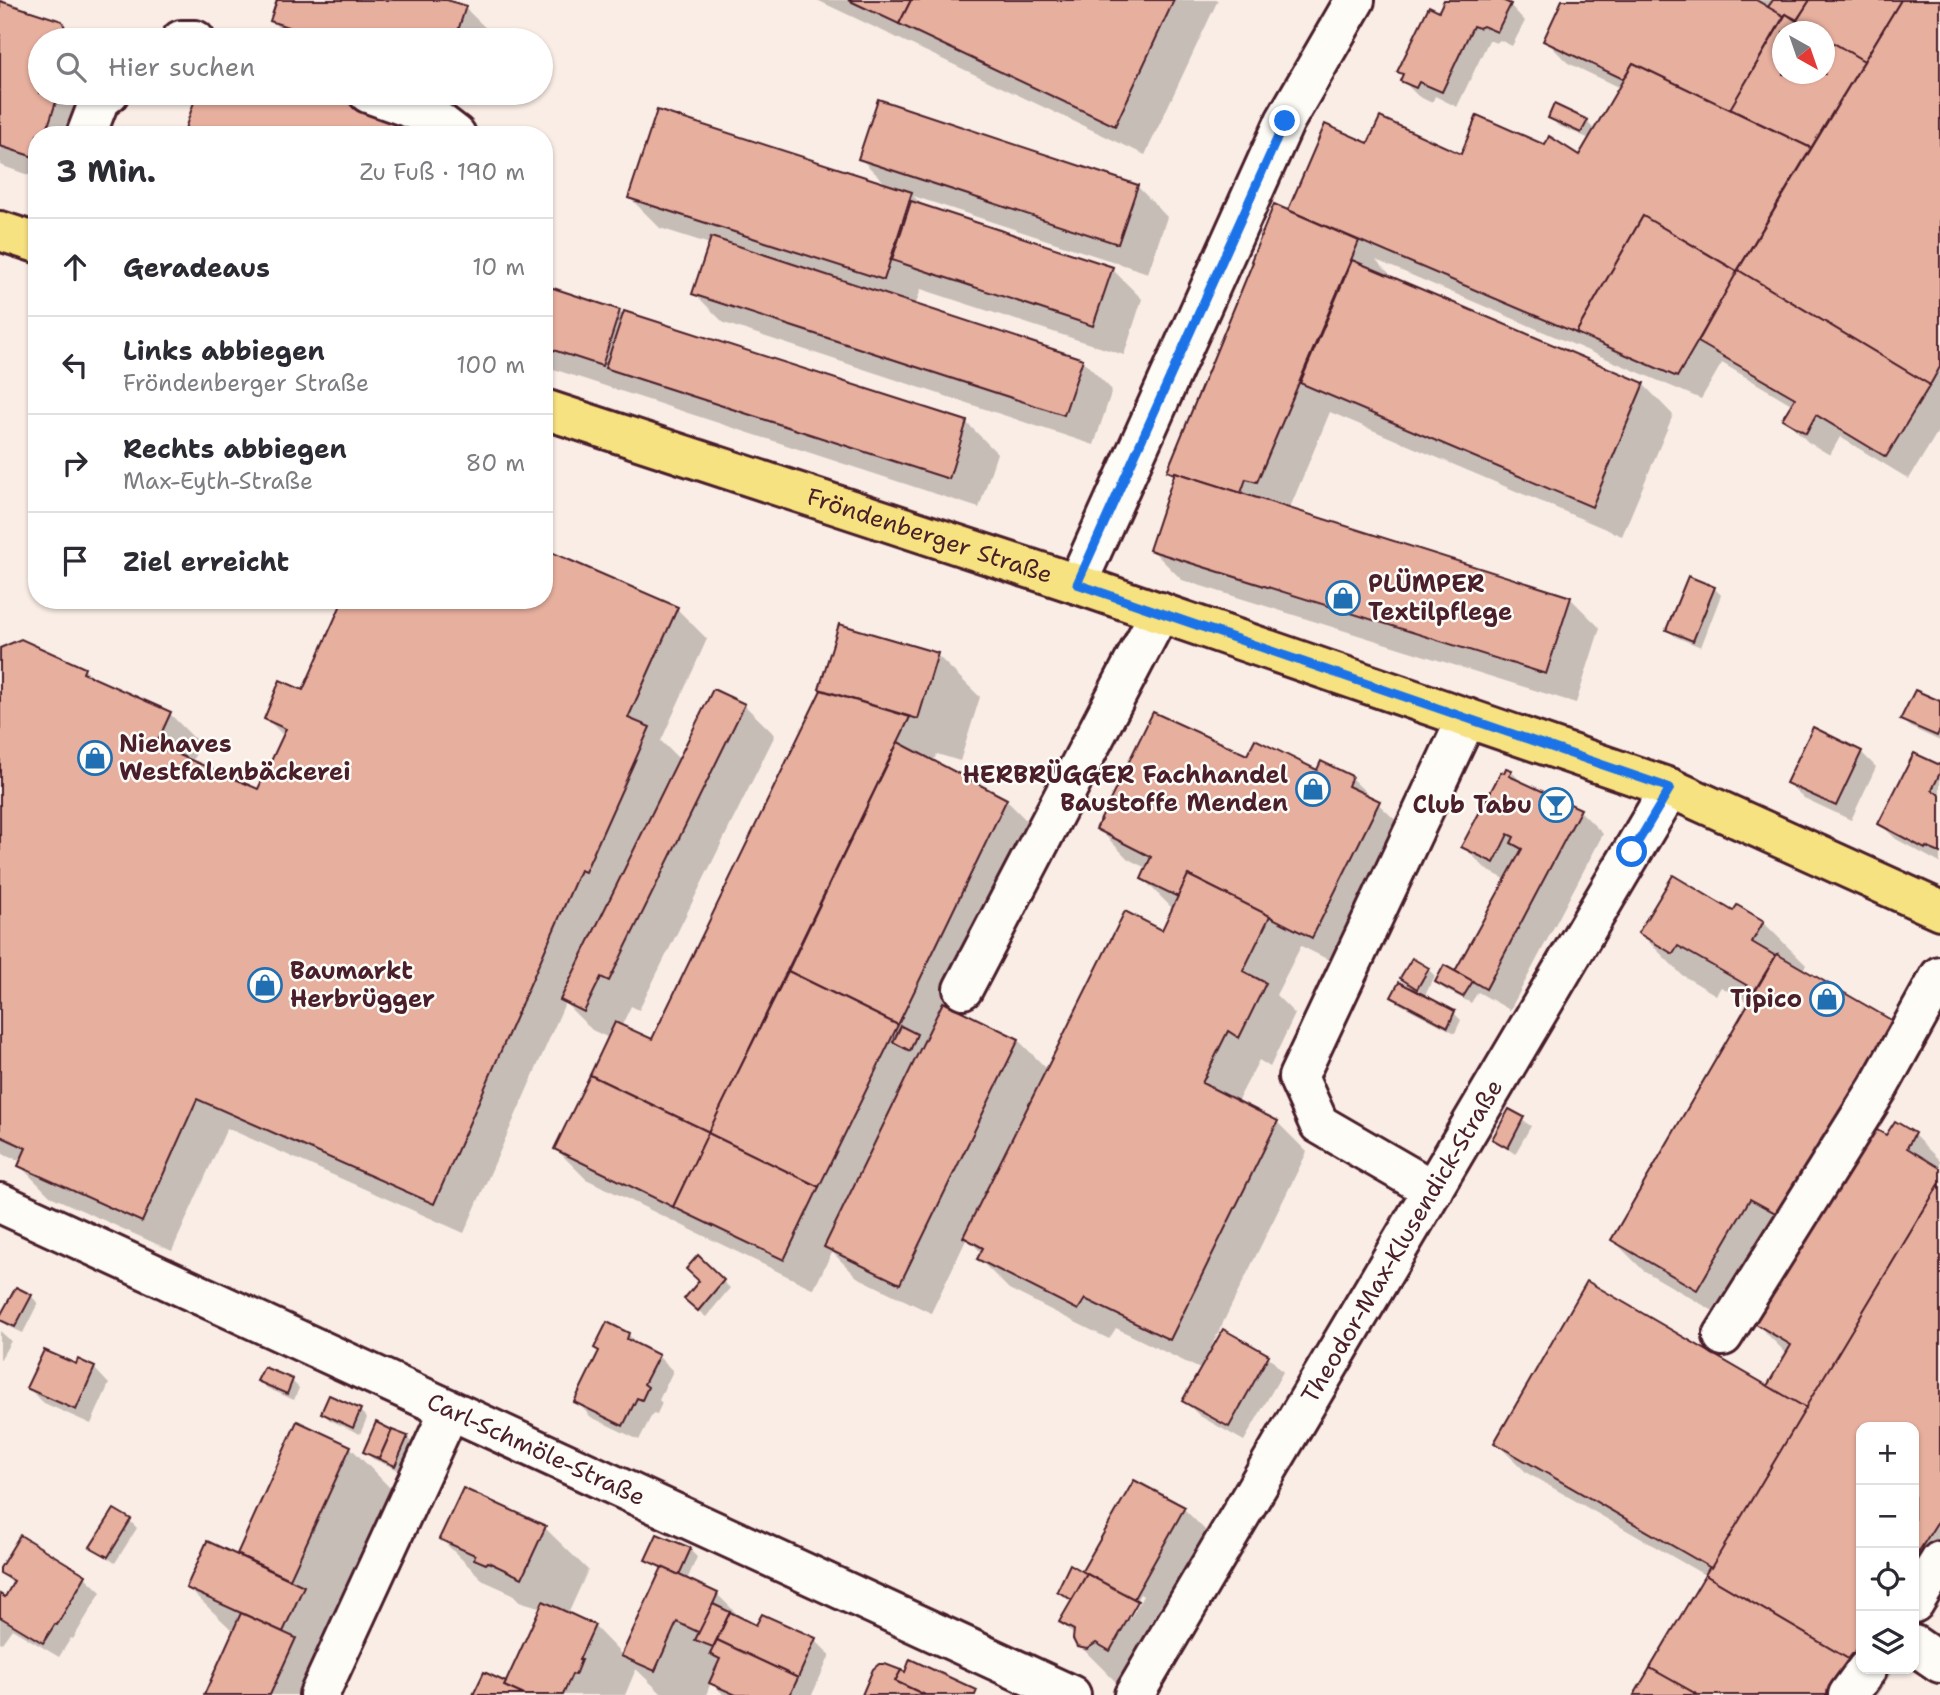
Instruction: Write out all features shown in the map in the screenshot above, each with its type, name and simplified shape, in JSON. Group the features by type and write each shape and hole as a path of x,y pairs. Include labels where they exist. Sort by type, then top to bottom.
{"main road":[{"path":"0,231 28,240"},
{"name":"Fröndenberger Straße","path":"553,412 1077,584 1670,788 1940,910"}],"street":[{"path":"1077,584 1285,121 1355,0"},
{"path":"89,126 97,105"},
{"path":"402,105 430,115 444,126"},
{"path":"963,989 1160,612"},
{"path":"1433,1190 1319,1124 1298,1077 1467,718"},
{"name":"Theodor-Max-Klusendick-Straße","path":"1134,1695 1670,788"},
{"path":"1723,1336 1878,1088 1940,976"},
{"name":"Carl-Schmöle-Straße","path":"0,1203 1071,1695"},
{"path":"319,1695 450,1410"},
{"path":"1919,1594 1940,1561"},
{"path":"1919,1649 1940,1663"},
{"path":"1848,1695 1863,1674"}],"building":[{"path":"277,0 447,0 466,6 459,28 291,28 270,21"},
{"path":"848,0 911,0 899,24"},
{"path":"911,0 1174,0 1115,126 899,24"},
{"path":"1444,0 1502,0 1511,4 1497,32 1483,26 1473,26 1442,92 1419,82 1416,88 1400,81 1403,74 1397,72 1429,6 1439,11"},
{"path":"1562,0 1756,0 1784,16 1781,21 1772,21 1772,37 1730,110 1633,63 1623,79 1543,41"},
{"path":"1773,0 1810,0 1797,20 1768,7"},
{"path":"1810,0 1901,0 1864,61 1835,44 1835,21 1797,21"},
{"path":"1901,0 1940,0 1940,367 1930,385 1738,270"},
{"path":"0,1 62,21 65,28 28,28 28,105 55,105 48,126 28,126 28,155 0,146"},
{"path":"1786,14 1796,21 1782,21"},
{"path":"1772,38 1772,84 1835,84 1835,44 1864,61 1811,148 1730,109"},
{"path":"1633,63 1811,148 1737,271 1643,216 1576,333 1288,210 1325,124 1368,143 1380,117 1461,154 1477,115 1545,145 1549,136 1579,155"},
{"path":"878,99 1138,185 1118,244 858,159"},
{"path":"1554,104 1588,120 1581,133 1548,118"},
{"path":"193,105 354,105 418,126 186,126"},
{"path":"657,110 912,192 884,280 628,198"},
{"path":"911,201 1113,267 1093,326 892,260"},
{"path":"1274,204 1359,241 1257,482 1246,479 1241,493 1167,471"},
{"path":"1643,216 1738,272 1677,377 1576,333"},
{"path":"711,237 1083,359 1064,415 692,294"},
{"path":"1352,260 1644,383 1592,507 1300,383"},
{"path":"1738,270 1930,385 1886,457 1816,415 1806,433 1782,419 1795,398 1698,342"},
{"path":"553,288 620,310 602,366 553,350"},
{"path":"624,311 967,421 949,479 605,368"},
{"path":"1175,472 1571,597 1546,674 1149,550"},
{"name":"Baumarkt Herbrügger","path":"553,553 678,607 628,718 650,727 585,872 580,870 434,1204 197,1099 142,1222 18,1166 26,1148 0,1136 0,648 21,639 85,668 83,673 171,712 156,745 258,789 286,729 264,719 280,680 303,690 339,609 553,609"},
{"path":"1688,576 1715,587 1693,641 1666,630"},
{"path":"839,624 938,653 918,719 819,689"},
{"path":"713,689 745,704 609,981 601,977 584,1012 560,1000"},
{"path":"821,690 910,717 709,1132 590,1075 615,1022 652,1039"},
{"path":"1915,690 1940,701 1940,730 1937,736 1900,720"},
{"path":"1153,712 1247,755 1255,739 1317,770 1321,761 1352,776 1348,786 1380,801 1312,938 1188,875 1178,897 1141,879 1151,857 1096,829"},
{"path":"1813,727 1862,751 1836,806 1786,783"},
{"path":"898,742 1007,799 898,1025 788,971"},
{"path":"1914,753 1940,765 1940,773 1932,790 1940,795 1940,853 1926,847 1925,849 1878,824"},
{"path":"1506,768 1512,770 1509,776 1581,809 1486,989 1455,971 1522,849 1511,843 1514,837 1508,834 1494,863 1461,847 1501,772 1504,773"},
{"path":"1188,875 1270,916 1243,971 1266,983 1239,1038 1228,1031 1202,1083 1278,1121 1170,1340 1085,1299 1078,1310 977,1259 983,1248 963,1237 1125,911 1162,930"},
{"path":"1673,875 1733,911 1737,905 1764,921 1752,942 1774,955 1777,954 1755,990 1678,946 1673,954 1638,933"},
{"path":"1777,954 1893,1021 1779,1215 1750,1199 1697,1290 1611,1240"},
{"path":"1412,958 1429,968 1417,989 1400,978"},
{"path":"1444,965 1473,981 1463,997 1435,982"},
{"path":"788,971 898,1025 819,1187 708,1133"},
{"path":"1399,982 1455,1011 1448,1027 1391,997"},
{"path":"943,1002 1019,1039 900,1284 824,1247"},
{"path":"901,1026 917,1034 910,1051 893,1042"},
{"path":"590,1075 709,1132 673,1207 554,1149"},
{"path":"1509,1109 1524,1117 1508,1148 1492,1139"},
{"path":"1895,1121 1915,1133 1907,1148 1940,1168 1940,1183 1806,1408 1767,1386 1791,1345 1754,1323 1868,1125 1886,1135"},
{"path":"708,1133 819,1187 784,1260 673,1207"},
{"path":"1940,1183 1940,1518 1919,1551 1919,1422 1856,1422 1856,1650 1850,1660 1705,1575"},
{"path":"698,1255 724,1280 698,1311 684,1299 699,1281 686,1269"},
{"path":"1587,1281 1806,1408 1711,1568 1494,1443"},
{"path":"16,1287 32,1295 15,1327 0,1320 0,1316"},
{"path":"607,1322 629,1333 627,1339 659,1355 644,1384 648,1387 642,1400 637,1398 623,1426 574,1402 599,1351 594,1348"},
{"path":"1223,1329 1269,1355 1229,1427 1182,1401"},
{"path":"44,1350 76,1364 78,1359 95,1367 76,1410 26,1388"},
{"path":"264,1367 293,1379 287,1394 257,1381"},
{"path":"329,1395 361,1409 353,1428 321,1413"},
{"path":"297,1421 351,1446 290,1579 237,1554"},
{"path":"376,1422 392,1430 379,1459 363,1452"},
{"path":"392,1430 408,1436 395,1466 379,1459"},
{"path":"1134,1480 1185,1507 1133,1600 1082,1571"},
{"path":"463,1488 546,1526 522,1578 488,1562 486,1564 474,1559 475,1555 439,1539"},
{"path":"114,1509 131,1519 108,1557 90,1547"},
{"path":"657,1534 691,1548 679,1575 645,1560"},
{"path":"20,1535 86,1575 57,1625 55,1624 43,1643 0,1617 0,1594 5,1597 14,1581 0,1573 0,1568"},
{"path":"207,1541 304,1586 283,1632 186,1588"},
{"path":"1070,1564 1087,1574 1072,1600 1057,1591"},
{"path":"662,1567 718,1593 700,1633 677,1622 655,1671 621,1656"},
{"path":"1087,1574 1138,1601 1110,1651 1096,1643 1087,1649 1077,1647 1073,1639 1074,1630 1059,1622"},
{"path":"1705,1575 1850,1660 1828,1695 1698,1695 1650,1668"},
{"path":"543,1601 595,1625 575,1675 572,1674 563,1695 524,1695 504,1686"},
{"path":"713,1604 730,1612 713,1647 695,1640"},
{"path":"730,1612 756,1625 762,1614 816,1638 798,1678 717,1640"},
{"path":"241,1613 296,1638 270,1695 204,1695"},
{"path":"717,1640 798,1678 790,1695 736,1695 709,1683 720,1659 710,1654"},
{"path":"910,1659 977,1690 975,1695 925,1695 895,1681 901,1670 905,1672"},
{"path":"879,1664 901,1670 895,1681 925,1695 862,1695 873,1669"},
{"path":"1650,1668 1698,1695 1634,1695"},
{"path":"484,1672 506,1682 504,1686 524,1695 473,1695"}],"place":[{"name":"PLÜMPER Textilpflege","path":"1343,598"},
{"name":"Niehaves Westfalenbäckerei","path":"95,758"},
{"name":"HERBRÜGGER Fachhandel Baustoffe Menden","path":"1313,789"},
{"name":"Club Tabu","path":"1556,805"},
{"name":"Baumarkt Herbrügger","path":"265,985"},
{"name":"Tipico","path":"1827,999"}],"route":[{"path":"1285,121 1077,584 1670,788 1632,852"}]}
